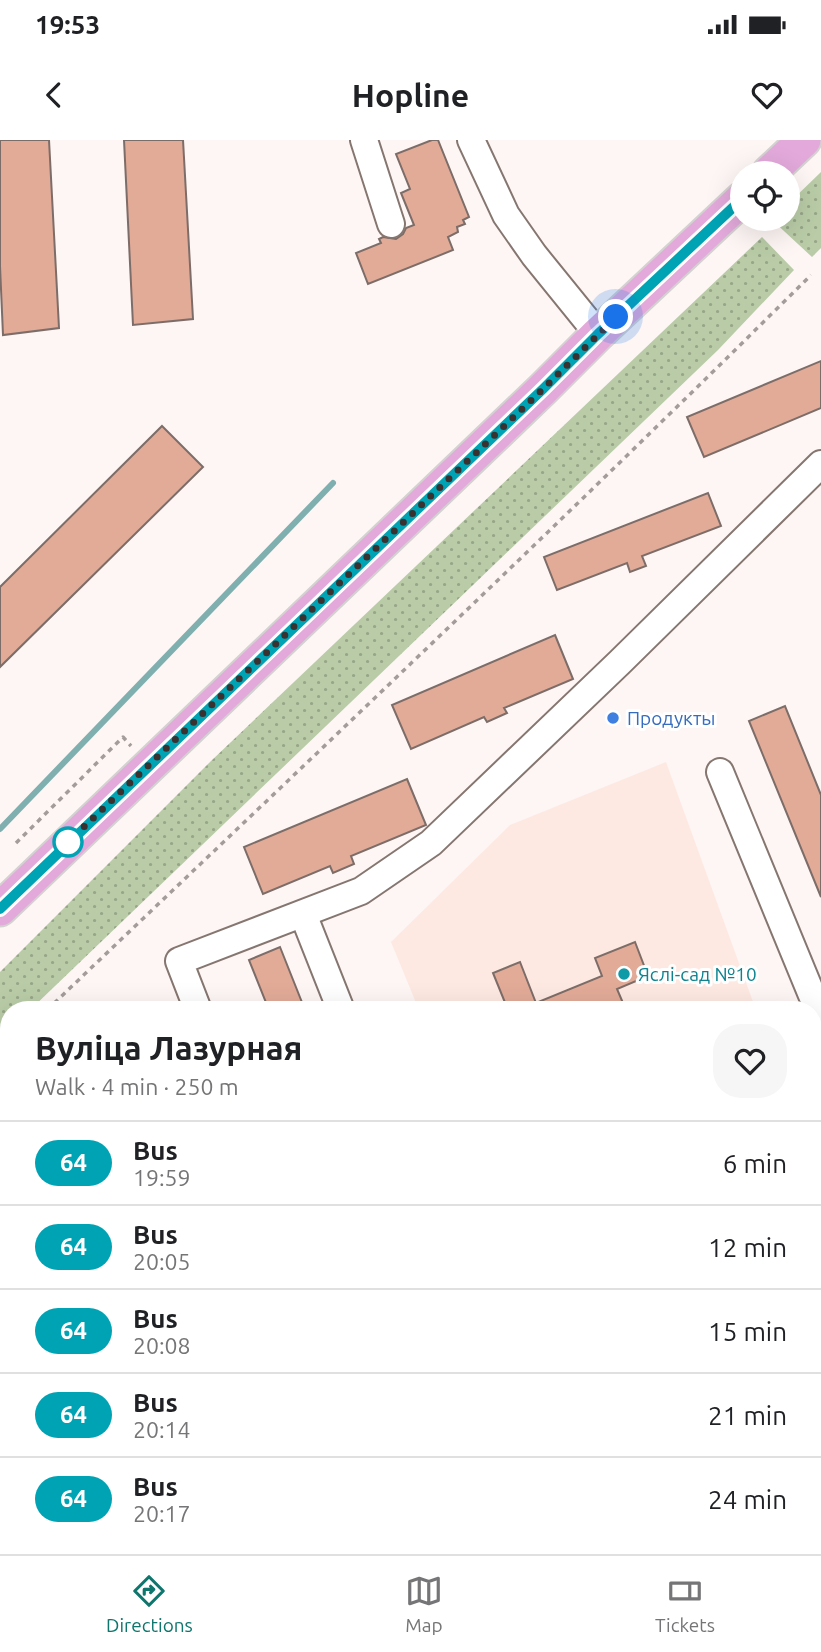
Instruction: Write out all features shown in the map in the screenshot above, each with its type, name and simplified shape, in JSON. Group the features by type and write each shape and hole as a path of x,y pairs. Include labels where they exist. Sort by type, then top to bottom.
{"main road":[{"path":"782,161 804,140"},
{"path":"0,909 730,210"}],"street":[{"path":"364,140 391,224"},
{"path":"471,140 506,215 598,334"},
{"path":"195,1001 179,961 361,891 431,843 821,464"},
{"path":"720,772 816,988"},
{"path":"303,914 337,1001"}],"path":[{"path":"57,1001 425,652 811,275"},
{"path":"16,843 123,737 136,751"}],"shaded area":[{"path":"666,762 753,1001 415,1001 391,942 510,825"}],"green space":[{"path":"821,172 821,248 812,257 784,231 800,231 800,192"},
{"path":"762,237 794,270 718,350 39,1001 0,1001 0,972 211,761"}],"building":[{"path":"0,140 49,140 59,328 3,335"},
{"path":"124,140 183,140 193,319 133,325"},
{"path":"438,140 469,217 463,220 465,224 457,227 458,232 448,237 453,250 368,284 356,253 381,243 379,239 383,237 396,239 406,228 414,225 401,193 410,189 396,154"},
{"path":"821,361 821,408 704,457 687,417"},
{"path":"162,426 203,467 0,667 0,587"},
{"path":"708,493 721,526 642,556 646,566 630,572 627,563 557,590 544,557"},
{"path":"555,635 573,679 504,708 507,713 487,722 484,717 411,749 392,705"},
{"path":"785,706 821,795 821,897 749,721"},
{"path":"407,779 426,825 351,856 354,864 333,873 330,866 263,894 244,847"},
{"name":"Яслі-сад №10","path":"635,942 648,976 617,989 622,1001 541,1001 602,976 595,958"},
{"path":"280,947 301,1001 265,1001 249,960"},
{"name":"Яслі-сад №10","path":"520,962 535,1001 504,1001 493,973"}],"waterway":[{"path":"0,829 333,483"}],"bus line":[{"name":"64","path":"0,909 730,210"}],"place":[{"name":"Продукты","path":"613,718"},
{"name":"Яслі-сад №10","path":"624,974"}],"route":[{"path":"68,842 616,317"}]}
